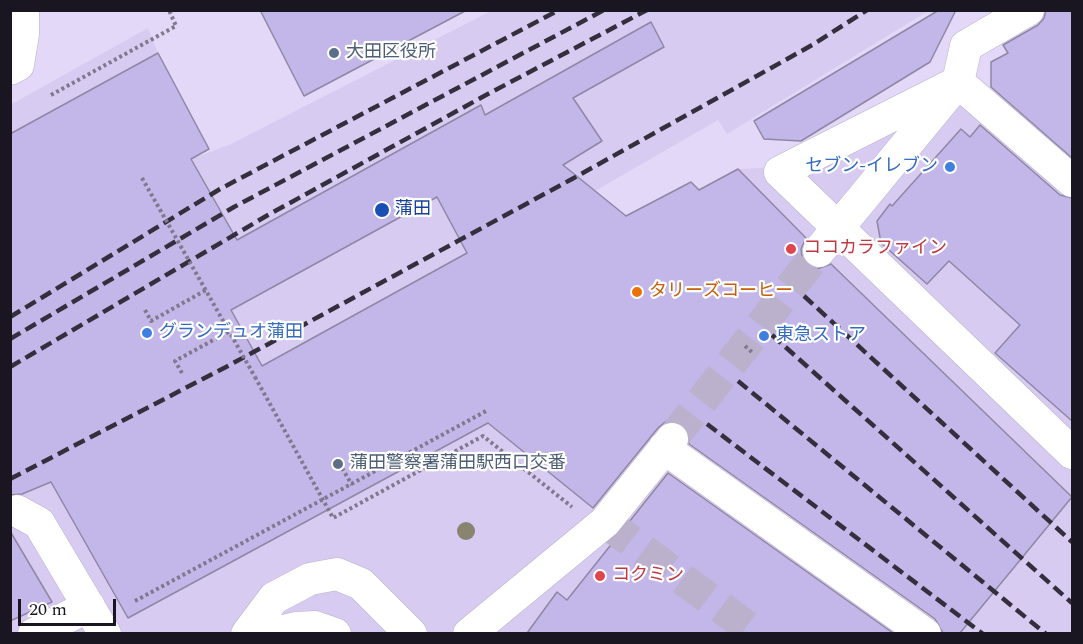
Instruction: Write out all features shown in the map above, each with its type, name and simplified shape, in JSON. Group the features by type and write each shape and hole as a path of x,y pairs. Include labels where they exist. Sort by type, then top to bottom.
{"street":[{"path":"10,69 18,65 24,34 23,10"},
{"path":"819,251 958,82 966,46 1028,10"},
{"path":"958,82 1072,181"},
{"path":"958,82 780,172 1072,453"},
{"path":"469,633 605,522 668,443 925,633"},
{"path":"17,511 39,523 105,633"},
{"path":"247,633 274,598 310,579 337,574 361,584 411,633"},
{"path":"34,633 89,606"},
{"path":"270,633 315,627 335,633"}],"path":[{"path":"51,95 176,26 169,10"},
{"path":"142,178 333,518 483,436 578,512"},
{"path":"145,310 151,321 206,290"},
{"path":"182,373 175,361 230,331"},
{"path":"745,346 752,352"},
{"path":"135,601 488,410"},
{"path":"339,463 352,485"}],"shaded area":[{"path":"491,11 928,11 727,134 718,120 595,191 626,216 691,182 699,190 738,169 825,165 947,90 1072,195 1072,497 827,260 682,446 946,633 11,633 10,105 148,28 158,53 209,149 197,157 231,144"},
{"path":"1072,497 1072,633 960,633"}],"building":[{"name":"大田区役所","path":"260,10 467,10 304,96"},
{"path":"939,10 956,10 930,62 801,141 764,139 754,121"},
{"path":"1046,10 1072,10 1072,158 991,87 991,62 1008,53 1003,45 1038,25 1044,18"},
{"path":"651,22 664,47 573,98 602,141 563,165 626,216 691,182 699,190 738,169 806,238 801,249 802,257 807,264 817,269 831,264 1072,497 960,633 943,633 935,619 689,444 689,432 683,425 674,421 665,422 658,428 593,508 488,423 128,618 51,482 22,494 10,495 10,134 158,53 209,149 191,159 237,240 481,105 485,115","holes":["437,197 467,253 262,366 231,310"]},
{"path":"980,125 1060,195 1072,198 1072,421 995,353 1020,325 949,261 927,284 881,243 877,221 890,204 892,206 961,129 970,137"},
{"path":"668,473 893,633 527,633 557,592 567,600"},
{"path":"10,531 52,602 10,621"}],"tunnel":[{"path":"672,439 819,251"},
{"path":"605,522 757,634"}],"railway":[{"path":"10,317 220,189 559,10"},
{"path":"10,339 234,207 604,10"},
{"path":"10,367 268,215 486,95 647,10"},
{"path":"10,479 226,367 572,179 814,44 867,10"},
{"path":"804,296 1072,542"},
{"path":"772,335 1072,603"},
{"path":"738,381 1046,634"},
{"path":"707,424 983,634"}],"place":[{"name":"大田区役所","path":"334,53"},
{"name":"セブン-イレブン","path":"950,167"},
{"name":"蒲田","path":"382,210"},
{"name":"ココカラファイン","path":"791,249"},
{"name":"タリーズコーヒー","path":"637,292"},
{"name":"グランデュオ蒲田","path":"147,333"},
{"name":"東急ストア","path":"764,336"},
{"name":"蒲田警察署蒲田駅西口交番","path":"338,464"},
{"name":"コクミン","path":"600,576"}]}
